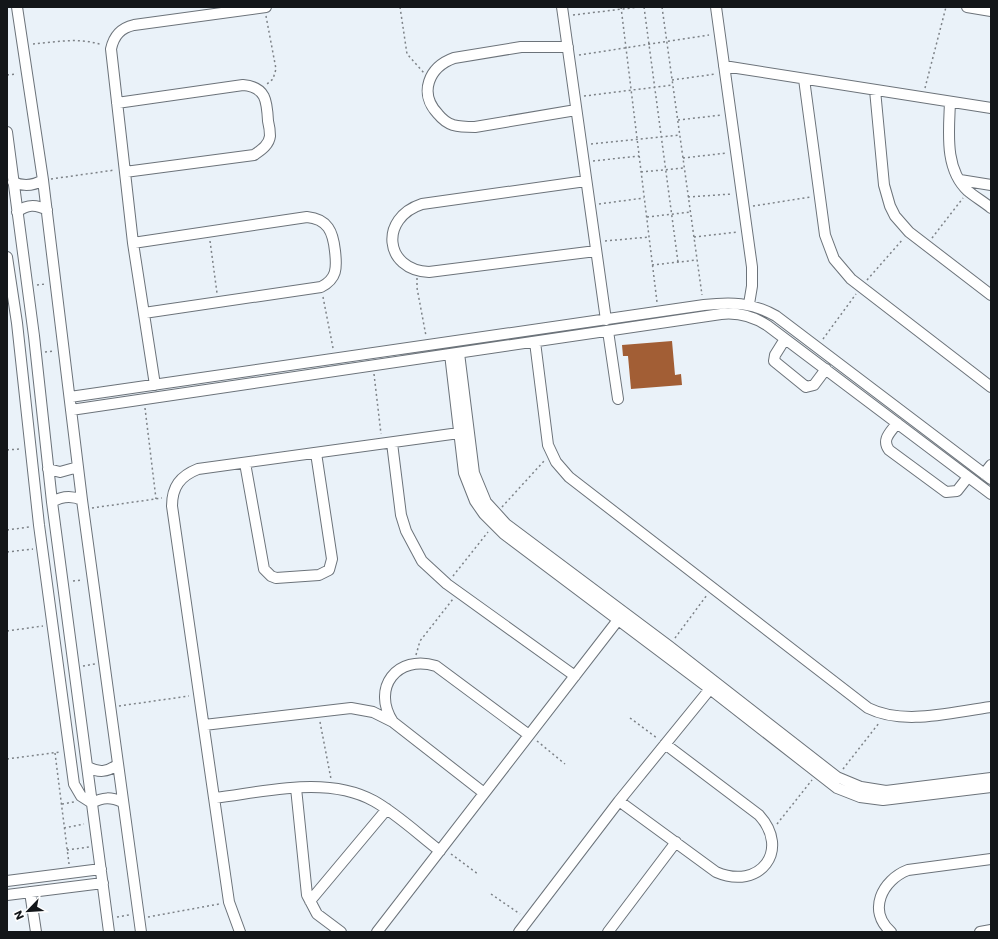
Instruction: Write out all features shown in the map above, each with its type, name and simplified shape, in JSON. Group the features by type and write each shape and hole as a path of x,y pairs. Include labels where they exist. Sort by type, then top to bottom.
{"street":[{"path":"17,7 43,180 92,578 141,932"},
{"path":"155,385 133,242 111,49 112,42 121,30 134,25 265,7"},
{"path":"716,7 747,231 752,276 749,304"},
{"path":"967,7 991,11"},
{"path":"563,12 606,320"},
{"path":"568,52 521,47 444,61 436,68 430,78 428,89 429,101 435,111 452,125 475,127 576,110"},
{"path":"724,70 804,79 991,108"},
{"path":"804,79 825,235 829,248 842,270 861,287 991,387"},
{"path":"117,103 243,85 258,89 267,102 270,136 264,147 254,155 125,170"},
{"path":"875,90 886,196 895,216 926,246 991,295"},
{"path":"950,102 950,151 953,166 960,180 968,191 991,208"},
{"path":"7,132 13,182 11,201 16,212 27,286 52,502 109,932"},
{"path":"13,182 25,186 32,186 43,180"},
{"path":"586,180 422,204 410,208 400,215 394,226 392,238 395,251 401,261 411,269 420,272 429,272 595,246"},
{"path":"960,180 991,185"},
{"path":"16,212 28,206 35,205 47,210"},
{"path":"133,242 307,217 321,220 327,224 334,237 337,269 332,280 321,287 144,313"},
{"path":"7,257 17,323 30,447 74,784 81,796 92,803"},
{"path":"70,397 730,302 749,304 776,316 988,476 991,465"},
{"path":"71,410 731,313 741,314 760,320 991,494"},
{"path":"608,331 618,399"},
{"path":"785,339 775,355 774,360 806,387 814,385 826,369"},
{"path":"534,342 546,436 551,453 569,477 861,703 885,715 913,717 991,707"},
{"path":"454,354 459,433 464,473 469,488 484,514 494,526 710,689 826,782 848,793 877,800 896,800 991,787"},
{"path":"454,354 474,473 479,488 496,514 506,524 669,646 837,776 861,787 886,791 991,778"},
{"path":"897,423 885,439 885,443 889,450 946,492 957,491 968,476"},
{"path":"240,932 229,902 172,506 174,488 180,479 188,473 198,469 459,433"},
{"path":"387,443 401,515 406,531 422,560 446,584 575,676"},
{"path":"246,462 264,569 271,576 276,578 319,575 328,570 332,559 316,453"},
{"path":"48,469 60,472 78,467"},
{"path":"52,502 64,497 76,497 83,505"},
{"path":"377,932 618,620"},
{"path":"393,722 387,713 384,702 385,691 389,681 395,672 404,666 415,663 426,663 436,666 529,735"},
{"path":"519,932 619,801 710,689"},
{"path":"204,725 318,711 350,708 362,710 383,716 393,722 484,793"},
{"path":"619,801 716,872 729,878 741,878 753,875 763,867 770,857 772,845 771,832 766,823 759,815 665,744"},
{"path":"88,767 94,770 106,771 117,765"},
{"path":"214,798 310,786 332,787 359,794 387,809 441,849"},
{"path":"296,788 306,888 310,901 323,919 341,932"},
{"path":"92,803 104,798 117,799 122,802"},
{"path":"310,901 387,809"},
{"path":"608,932 676,842"},
{"path":"892,932 882,920 880,910 880,899 883,889 889,880 908,870 991,859"},
{"path":"7,882 101,869"},
{"path":"67,887 68,873"},
{"path":"7,895 103,883"},
{"path":"30,892 36,932"},
{"path":"980,932 991,930"}],"path":[{"path":"258,89 273,79 276,69 265,7"},
{"path":"400,7 407,54 419,69 430,78"},
{"path":"563,12 639,7"},
{"path":"644,7 678,262"},
{"path":"662,7 704,305"},
{"path":"923,98 946,7"},
{"path":"621,8 658,312"},
{"path":"568,52 626,48 720,34"},
{"path":"22,45 88,41 111,49"},
{"path":"672,80 724,70"},
{"path":"574,97 673,85"},
{"path":"678,120 731,114"},
{"path":"581,145 680,135"},
{"path":"683,158 736,152"},
{"path":"584,162 639,156"},
{"path":"641,172 684,168"},
{"path":"43,180 125,170"},
{"path":"926,246 968,191"},
{"path":"688,197 742,193"},
{"path":"744,207 820,195"},
{"path":"590,206 644,198"},
{"path":"647,217 691,212"},
{"path":"209,231 219,302"},
{"path":"694,237 747,231"},
{"path":"817,347 861,287 910,232"},
{"path":"595,246 649,237"},
{"path":"652,264 697,260"},
{"path":"420,272 417,277 417,288 428,345"},
{"path":"27,286 56,283"},
{"path":"321,287 335,359"},
{"path":"36,354 64,350"},
{"path":"373,366 387,443"},
{"path":"144,400 156,499"},
{"path":"7,450 30,447"},
{"path":"496,514 551,453"},
{"path":"83,505 172,497"},
{"path":"7,530 40,525"},
{"path":"446,584 494,526"},
{"path":"7,552 43,548"},
{"path":"63,582 92,578"},
{"path":"669,646 713,587"},
{"path":"415,663 420,641 458,592"},
{"path":"7,631 53,624"},
{"path":"75,667 104,663"},
{"path":"109,707 199,694"},
{"path":"318,711 332,787"},
{"path":"837,776 885,715"},
{"path":"630,718 665,744"},
{"path":"529,735 565,764"},
{"path":"7,759 70,751"},
{"path":"55,753 67,850 68,873"},
{"path":"771,832 817,774"},
{"path":"64,828 95,823"},
{"path":"67,850 98,846"},
{"path":"441,849 478,874"},
{"path":"491,894 528,919"},
{"path":"108,919 139,916 229,902"}],"building":[{"path":"672,341 675,375 681,374 682,385 631,389 628,356 623,356 622,345"}]}
